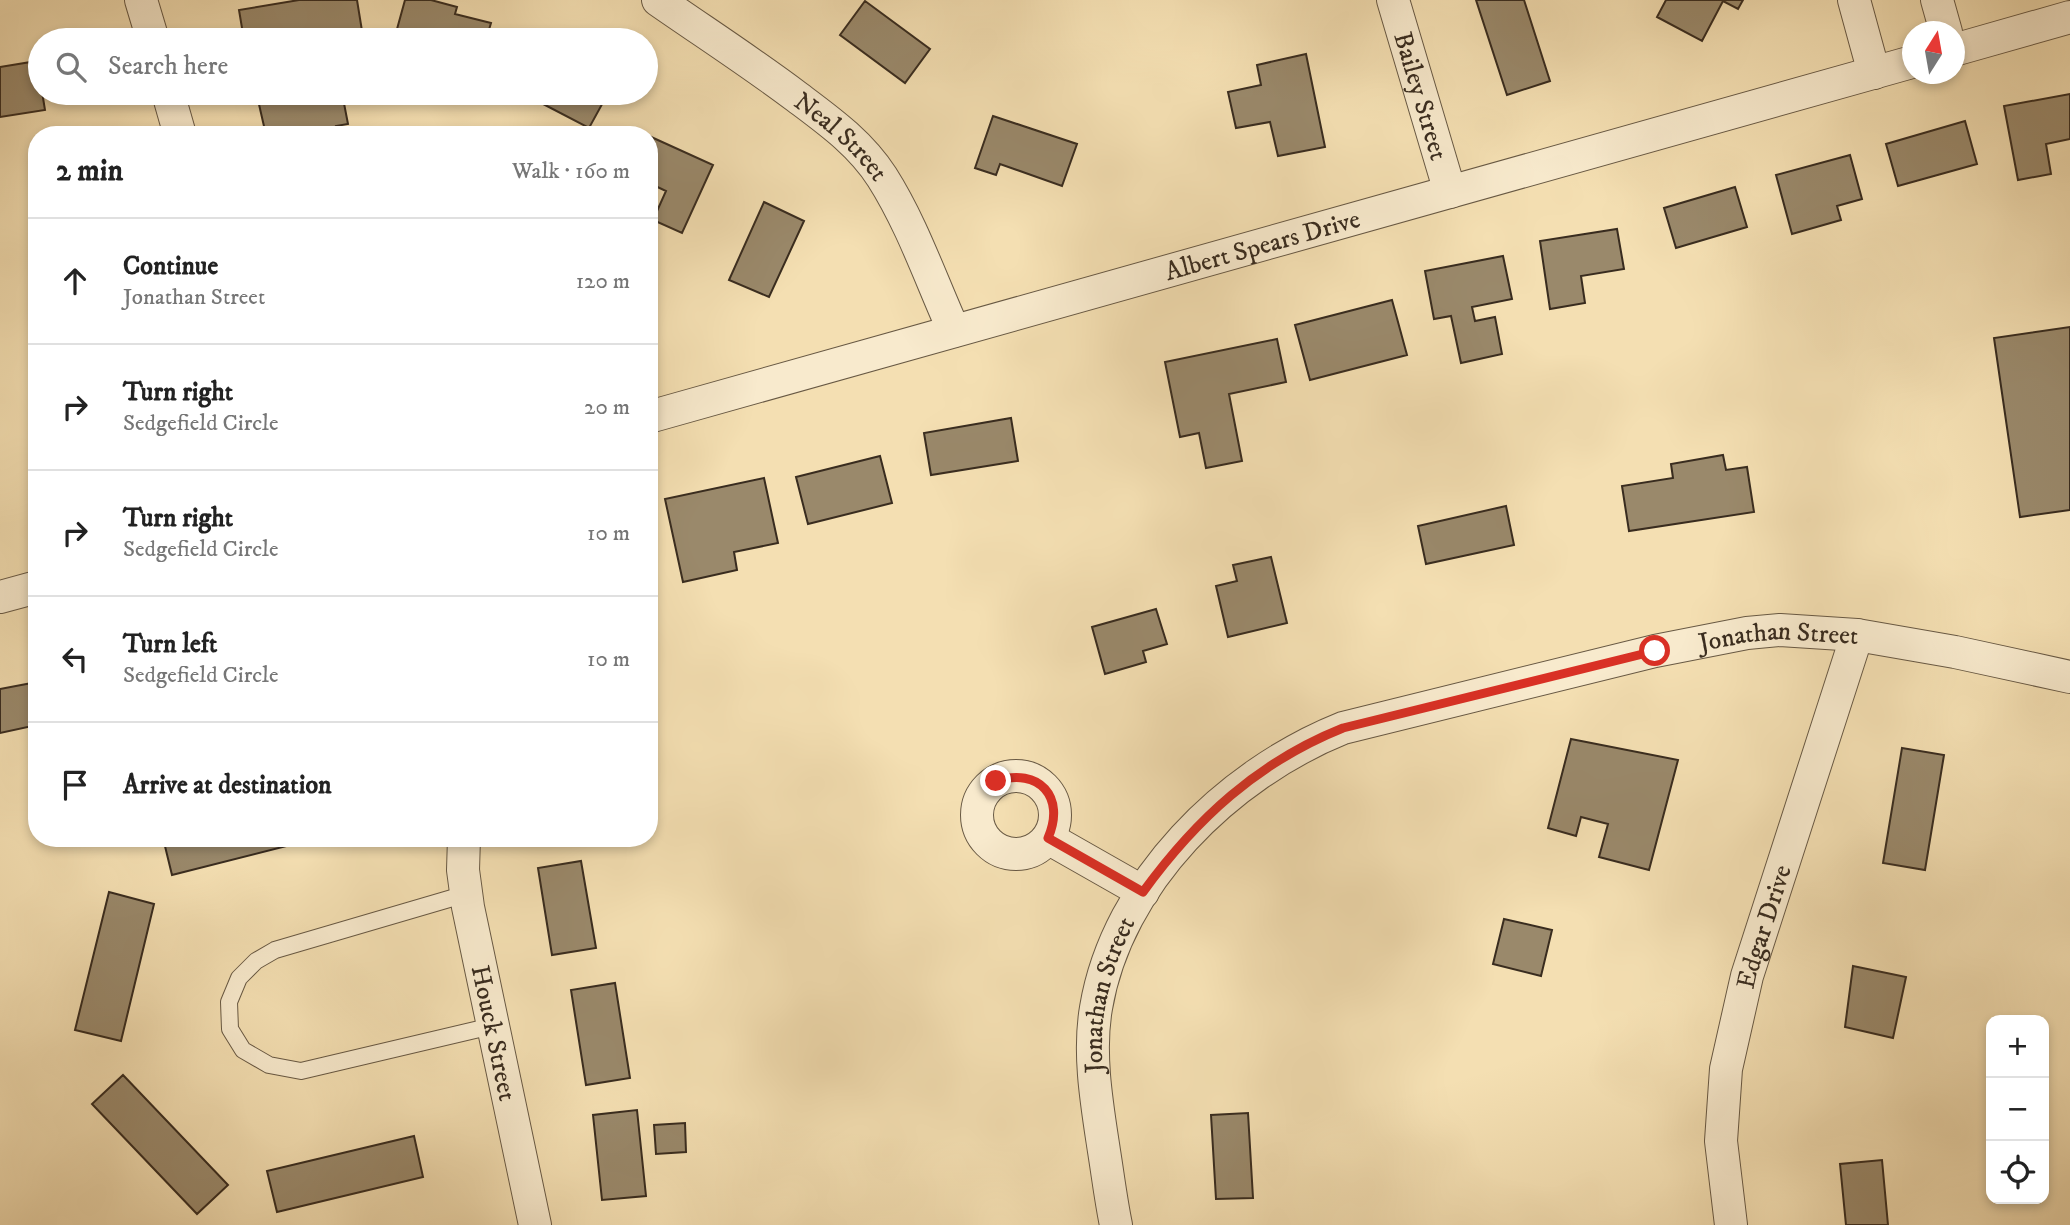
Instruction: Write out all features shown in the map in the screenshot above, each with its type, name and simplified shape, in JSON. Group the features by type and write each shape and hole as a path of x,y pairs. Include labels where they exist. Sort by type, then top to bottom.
{"street":[{"path":"141,0 149,28"},
{"name":"Neal Street","path":"658,0 790,92 846,134 865,155 900,210 954,331"},
{"name":"Bailey Street","path":"1393,0 1450,192"},
{"path":"1854,0 1874,73"},
{"path":"1937,0 1943,21"},
{"path":"1965,47 2070,18"},
{"name":"Albert Spears Drive","path":"658,413 1902,65"},
{"path":"171,105 177,126"},
{"path":"0,597 28,589"},
{"name":"Jonathan Street","path":"1116,1225 1096,1100 1094,1046 1095,1009 1118,934 1143,892 1173,851 1226,799 1255,775 1312,741 1343,728 1655,651 1747,633 1780,630 1857,635 1955,652 2070,677"},
{"name":"Edgar Drive","path":"1731,1225 1721,1141 1726,1069 1747,976 1857,635"},
{"path":"1048,838 1143,892"},
{"name":"Houck Street","path":"464,847 466,894 535,1225"}],"lane":[{"path":"466,894 275,950 256,961 239,978 229,1002 230,1029 243,1050 269,1065 301,1071 492,1026"}],"building":[{"path":"299,0 357,0 362,28 242,28 239,10"},
{"path":"405,0 431,0 457,7 455,14 491,23 490,28 397,28"},
{"path":"1476,0 1524,0 1550,81 1507,95"},
{"path":"1666,0 1743,0 1738,9 1723,1 1702,41 1657,17"},
{"path":"865,1 930,49 905,83 840,35"},
{"path":"1306,54 1325,147 1278,156 1270,122 1236,128 1228,92 1261,85 1257,65"},
{"path":"28,62 28,105 44,105 45,110 0,117 0,67"},
{"path":"2070,94 2070,139 2046,144 2051,174 2018,180 2004,106"},
{"path":"259,105 344,105 348,124 336,126 264,126"},
{"path":"545,105 602,105 590,126"},
{"path":"993,116 1077,144 1062,186 1000,164 996,175 975,168"},
{"path":"1965,121 1977,164 1898,186 1886,144"},
{"path":"658,140 713,165 682,233 658,222 658,209 666,191 658,187"},
{"path":"1850,155 1862,199 1837,206 1841,220 1792,234 1776,175"},
{"path":"1735,187 1747,227 1676,248 1664,208"},
{"path":"764,202 804,221 769,297 729,280"},
{"path":"1617,229 1624,269 1581,276 1585,303 1550,309 1540,241"},
{"path":"1503,256 1512,299 1472,307 1475,321 1495,317 1502,354 1461,363 1451,316 1434,319 1425,271"},
{"path":"1392,300 1407,355 1310,380 1295,325"},
{"path":"2070,327 2070,510 2020,517 1994,338"},
{"path":"1277,339 1286,382 1229,394 1242,461 1206,468 1199,433 1180,437 1165,362"},
{"path":"1011,418 1018,461 931,475 924,433"},
{"path":"1723,455 1726,470 1747,467 1754,512 1629,531 1622,486 1673,478 1671,464"},
{"path":"880,456 892,503 808,524 796,477"},
{"path":"764,478 778,543 734,552 737,570 683,582 665,499"},
{"path":"1506,506 1514,545 1426,564 1418,526"},
{"path":"1271,557 1287,623 1228,637 1216,586 1237,581 1233,565"},
{"path":"1156,609 1167,644 1143,651 1146,662 1105,674 1092,627"},
{"path":"28,684 28,727 0,733 0,689"},
{"path":"1571,739 1678,760 1649,870 1599,857 1608,824 1581,817 1576,836 1548,828"},
{"path":"1902,748 1944,755 1925,870 1883,863"},
{"path":"165,847 282,847 172,875"},
{"path":"581,861 596,948 552,955 538,868"},
{"path":"109,892 154,904 121,1041 75,1030"},
{"path":"1504,919 1552,930 1541,976 1493,964"},
{"path":"1853,966 1906,977 1893,1038 1845,1027"},
{"path":"615,983 630,1078 586,1085 571,990"},
{"path":"123,1075 228,1185 197,1214 92,1104"},
{"path":"637,1110 646,1196 602,1200 593,1115"},
{"path":"1248,1113 1253,1198 1216,1199 1211,1115"},
{"path":"685,1123 686,1152 656,1154 654,1125"},
{"path":"414,1136 423,1177 277,1212 267,1171"},
{"path":"1882,1160 1888,1225 1846,1225 1840,1164"}],"route":[{"path":"996,781 1011,776 1026,777 1039,783 1049,795 1055,809 1055,824 1048,838 1143,892 1173,851 1226,799 1255,775 1312,741 1343,728 1655,651"}]}
